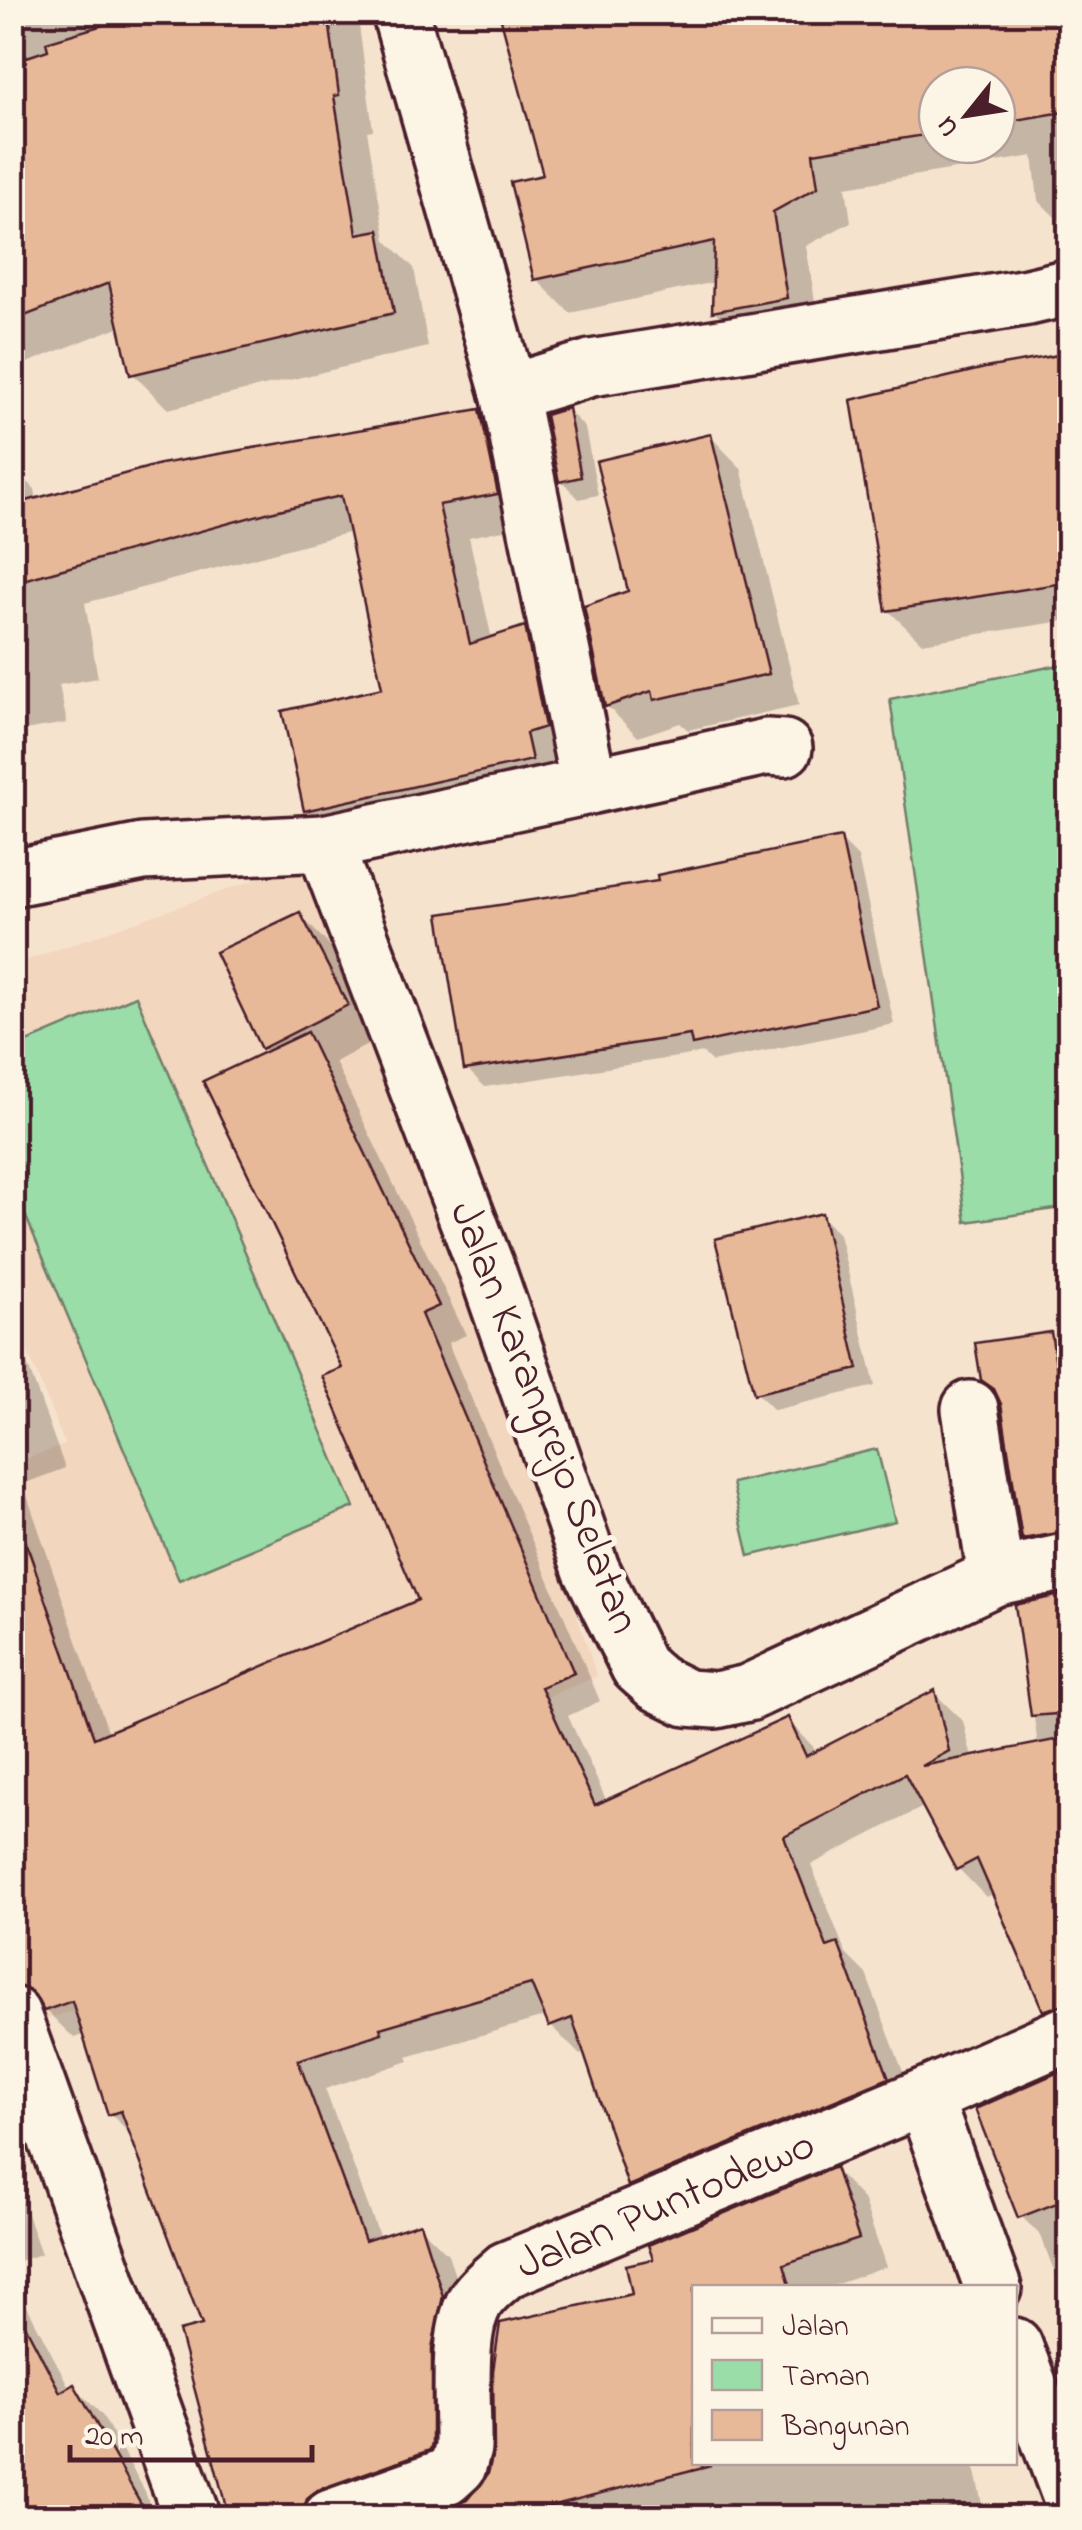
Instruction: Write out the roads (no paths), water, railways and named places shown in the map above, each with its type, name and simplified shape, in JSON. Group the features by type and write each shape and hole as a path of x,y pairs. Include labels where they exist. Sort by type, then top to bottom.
{"street":[{"path":"400,12 509,394 588,786"},
{"path":"509,394 591,368 1070,287"},
{"path":"12,878 144,852 324,843 766,747 784,748"},
{"name":"Jalan Karangrejo Selatan","path":"324,843 487,1270 592,1569 639,1668 657,1683 688,1698 716,1700 748,1693 996,1577 1070,1561"},
{"path":"970,1410 996,1577"},
{"path":"12,2015 192,2518"},
{"path":"992,2285 924,2097 1070,2033"},
{"name":"Jalan Puntodewo","path":"331,2518 446,2477 458,2466 464,2448 465,2338 471,2311 477,2298 506,2270 924,2097"},
{"path":"1017,2354 1070,2495"}]}
